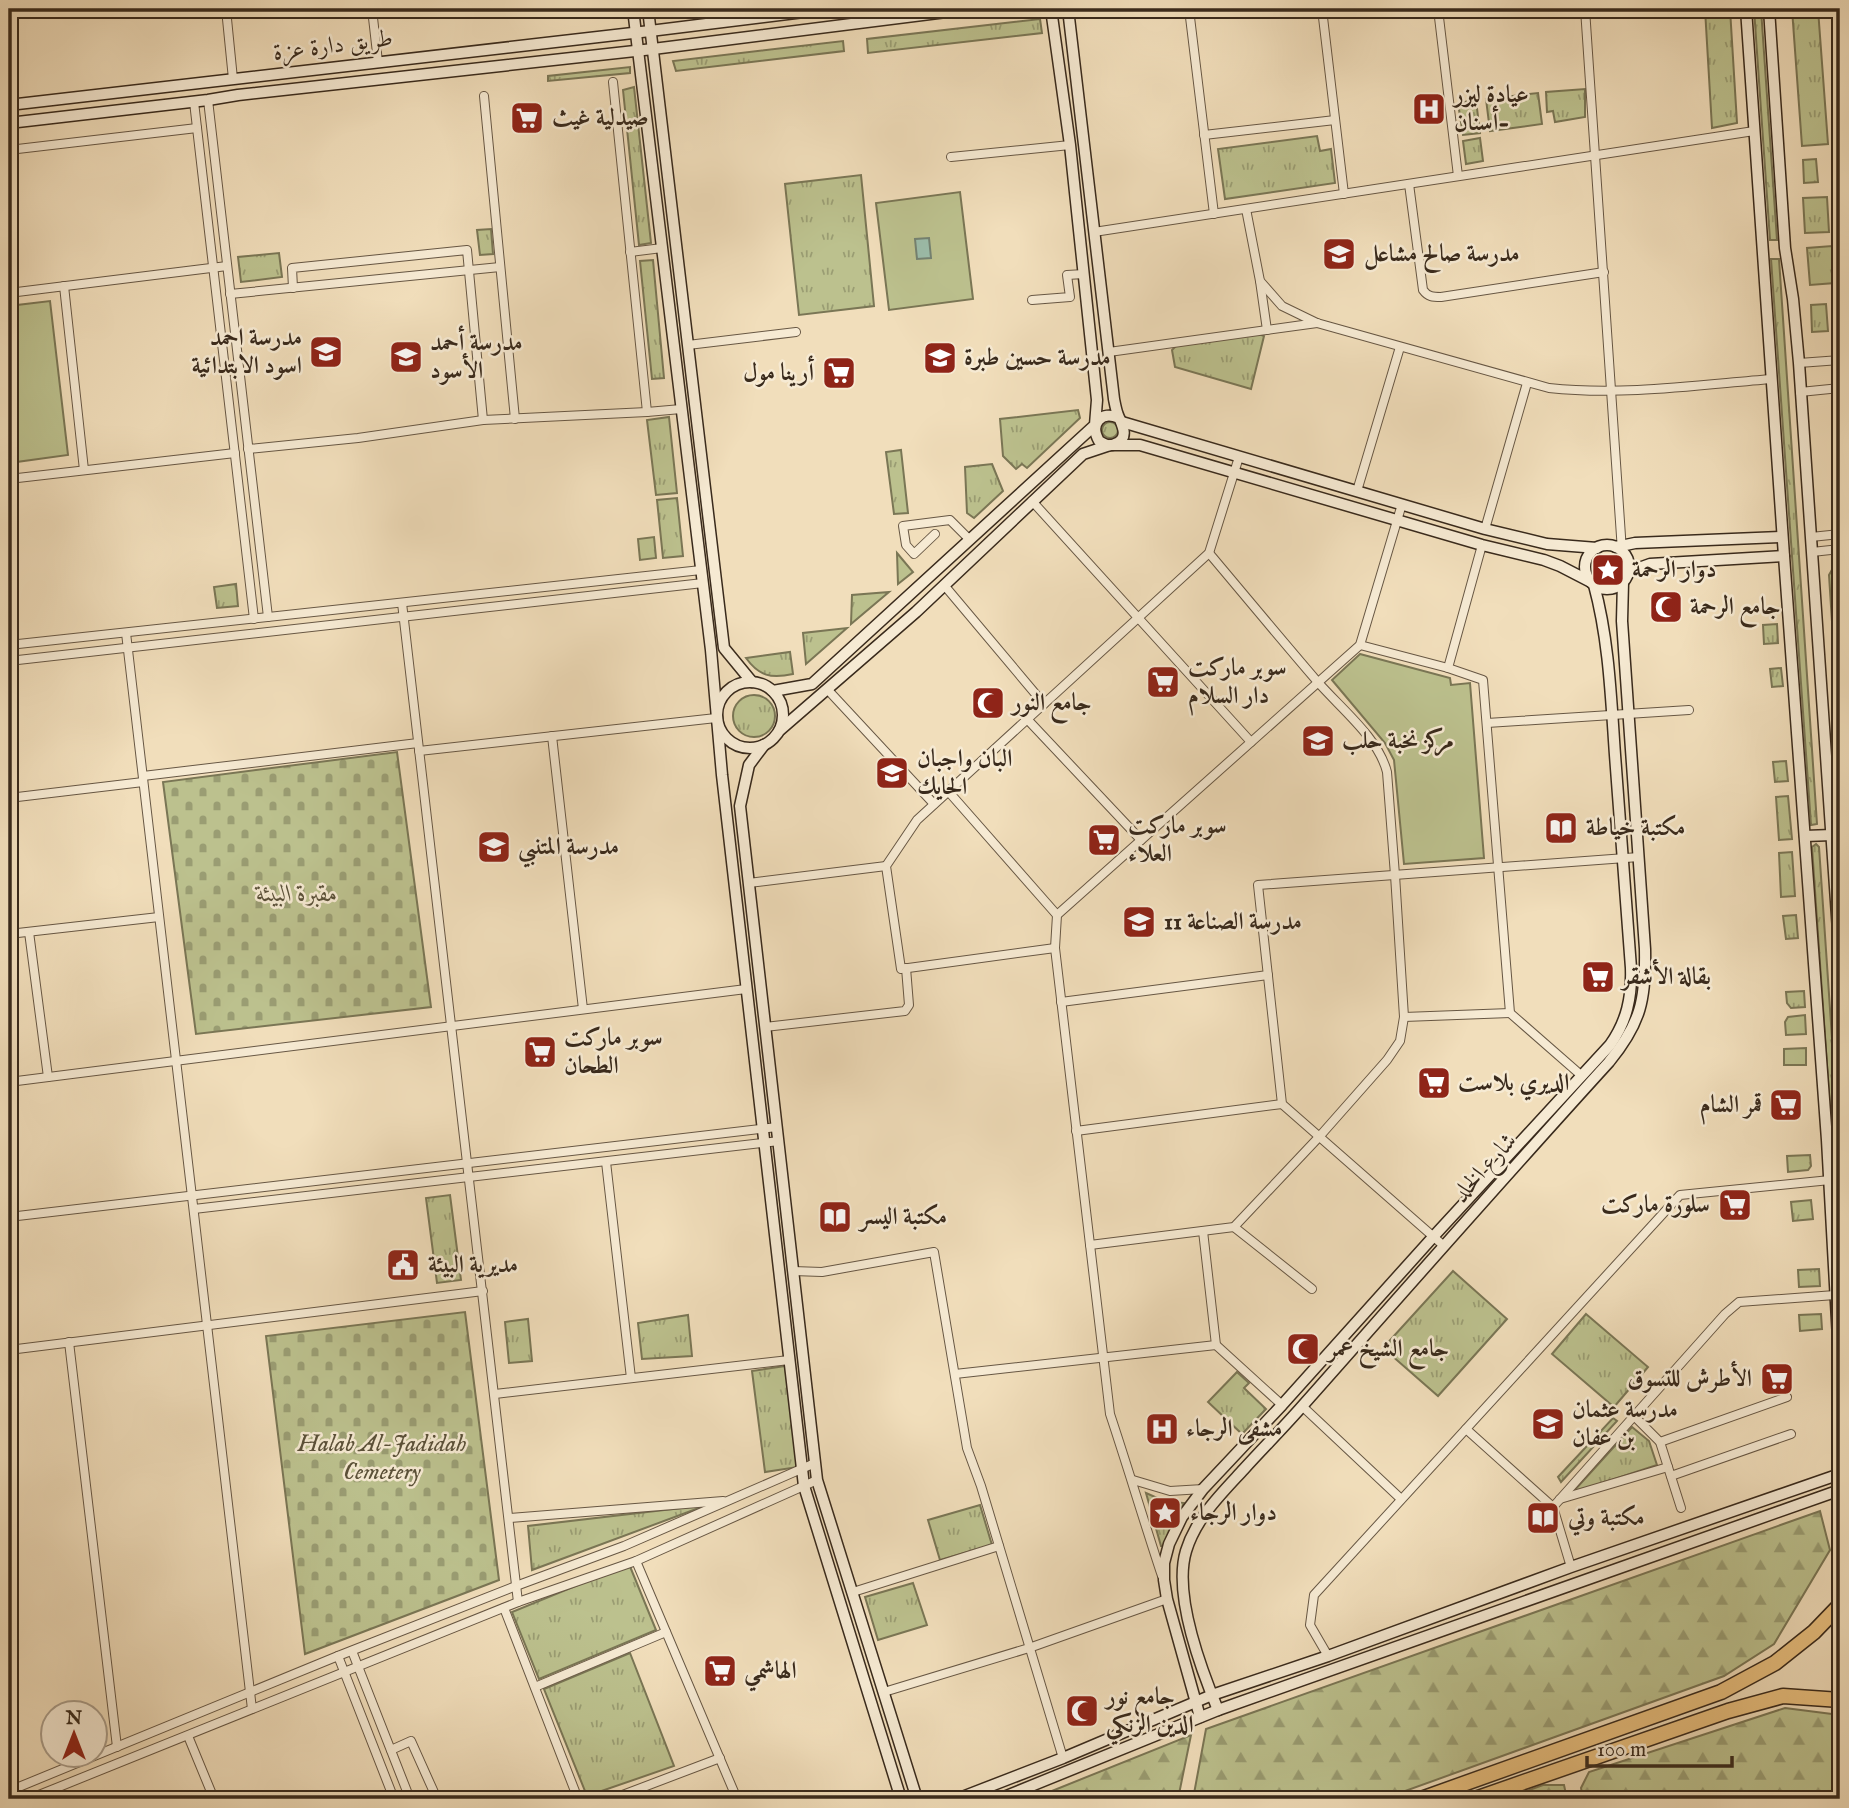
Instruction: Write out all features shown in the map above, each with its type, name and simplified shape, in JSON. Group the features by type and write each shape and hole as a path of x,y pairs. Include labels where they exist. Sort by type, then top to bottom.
{"highway":[{"path":"1421,1799 1721,1692 1775,1663 1814,1632 1840,1605"},
{"path":"1475,1799 1728,1711 1783,1696 1840,1700"}],"street":[{"path":"226,9 233,79"},
{"path":"372,9 378,62"},
{"path":"633,9 703,583 746,989 804,1486 901,1799"},
{"path":"648,9 724,648 752,682"},
{"name":"طريق دارة عزة","path":"9,105 828,9"},
{"path":"9,123 638,51 970,9"},
{"path":"1051,9 1070,145 1097,401 1096,436 1099,441 1110,445 1140,445 1482,545 1544,560 1601,588 1617,587 1626,577 1650,564 1784,556"},
{"path":"780,730 783,710 773,691 763,685 741,683 722,696 716,718 725,737 743,748 764,745 916,612 1083,454 1116,444 1124,435 1125,428 1114,399 1068,9"},
{"path":"1189,9 1214,214"},
{"path":"1322,9 1344,194"},
{"path":"1438,9 1458,176"},
{"path":"1585,9 1612,391 1620,548 1626,558 1626,577"},
{"path":"1746,9 1830,1180 1840,1374"},
{"path":"1769,9 1785,248 1793,299 1811,537 1840,960"},
{"path":"613,82 647,412"},
{"path":"484,96 515,419"},
{"path":"208,100 268,617"},
{"path":"194,102 254,619"},
{"path":"1204,135 1335,120"},
{"path":"9,150 197,128"},
{"path":"1094,232 1755,131"},
{"path":"951,157 1070,145"},
{"path":"1409,184 1423,290 1427,295 1432,297 1604,272"},
{"path":"1246,209 1267,330"},
{"path":"630,252 662,248"},
{"path":"1763,250 1785,248"},
{"path":"293,288 292,268 467,250 483,420"},
{"path":"9,293 227,266"},
{"path":"230,294 500,267"},
{"path":"1032,300 1070,297 1067,275 1084,274"},
{"path":"1260,281 1282,306 1317,323 1549,388 1612,391 1772,379"},
{"path":"64,286 84,470"},
{"path":"1109,352 1317,323"},
{"path":"688,345 796,332"},
{"path":"1357,491 1399,347"},
{"path":"1798,363 1840,360"},
{"path":"1485,528 1527,383"},
{"path":"1800,392 1840,388"},
{"path":"248,449 358,438 483,420 681,409"},
{"path":"773,691 812,684 1105,416 1112,415 1239,457 1547,544 1620,548 1782,537"},
{"path":"9,479 234,453"},
{"path":"1055,948 901,969 886,866 917,820 1209,554 1239,457"},
{"path":"1032,501 1251,743"},
{"path":"1164,1580 1110,1414 1055,948 1057,915 1360,645 1402,505"},
{"path":"935,534 914,554 906,545 904,526 950,520 970,540"},
{"path":"1811,537 1840,534"},
{"path":"1448,668 1482,545"},
{"path":"1200,1717 1164,1580 1164,1563 1169,1544 1182,1517 1203,1489 1582,1076 1617,1035 1629,1006 1631,968 1605,637 1601,610 1585,570 1588,557 1597,548"},
{"path":"1812,552 1840,549"},
{"path":"1090,1245 1234,1227 1319,1137 1387,1060 1400,1041 1404,1017 1387,772 1384,761 1374,744 1209,554"},
{"path":"945,562 956,573"},
{"path":"9,645 701,570"},
{"name":"شارع الخلد","path":"1218,1710 1188,1617 1183,1568 1186,1551 1195,1529 1225,1490 1609,1062 1640,1012 1645,971 1622,621 1626,577"},
{"path":"9,661 703,583"},
{"path":"944,585 1044,704"},
{"path":"402,603 518,1602"},
{"path":"126,633 253,1710"},
{"path":"1360,645 1483,680 1510,1013"},
{"path":"827,689 934,804"},
{"path":"1487,723 1689,710"},
{"path":"9,798 143,779 419,747 551,737 716,718"},
{"path":"1027,719 1141,840"},
{"path":"551,737 583,1009"},
{"path":"764,745 749,765 740,806 817,1480 918,1799"},
{"path":"948,791 1057,915"},
{"path":"1805,836 1832,835"},
{"path":"1444,1246 1282,1104 1258,885 1639,857"},
{"path":"749,883 886,866"},
{"path":"9,934 159,917"},
{"path":"29,932 48,1077"},
{"path":"765,1027 905,1011 909,1005 906,968"},
{"path":"1061,1002 1268,975"},
{"path":"9,1082 746,989"},
{"path":"1404,1017 1510,1013 1582,1076"},
{"path":"752,1042 767,1040"},
{"path":"1076,1131 1282,1104"},
{"path":"9,1217 777,1128"},
{"path":"194,1209 779,1142"},
{"path":"606,1162 631,1378"},
{"path":"1328,1656 1310,1625 1314,1595 1680,1195 1830,1180"},
{"path":"1234,1227 1312,1289"},
{"path":"1203,1231 1216,1345 1282,1405"},
{"path":"793,1271 822,1272 934,1252 967,1448 1063,1758"},
{"path":"9,1350 483,1292"},
{"path":"1553,1507 1725,1314 1739,1302 1835,1295"},
{"path":"69,1342 117,1747"},
{"path":"955,1374 1216,1345"},
{"path":"495,1394 789,1360"},
{"path":"1660,1442 1787,1396"},
{"path":"1302,1406 1401,1499"},
{"path":"1634,1416 1660,1442 1681,1508"},
{"path":"1466,1429 1553,1507 1571,1567"},
{"path":"1560,1499 1670,1471 1791,1434"},
{"path":"9,1791 338,1656 624,1546 815,1463"},
{"path":"957,1799 1212,1695 1840,1474"},
{"path":"1213,1478 1225,1490"},
{"path":"30,1799 46,1796 518,1602 636,1560 817,1480"},
{"path":"1133,1480 1170,1491 1203,1489"},
{"path":"999,1799 1218,1710 1840,1490"},
{"path":"510,1518 730,1500"},
{"path":"853,1592 999,1546"},
{"path":"636,1560 737,1799"},
{"path":"884,1692 1028,1648 1167,1599"},
{"path":"505,1608 578,1799"},
{"path":"535,1687 666,1632"},
{"path":"352,1651 410,1799"},
{"path":"338,1656 394,1799"},
{"path":"188,1736 214,1799"},
{"path":"391,1750 411,1741 437,1799"},
{"path":"612,1799 720,1758"}],"green space":[{"path":"1705,9 1730,9 1737,123 1712,128"},
{"path":"1754,9 1761,9 1777,240 1770,240"},
{"path":"1792,9 1818,9 1828,144 1802,146"},
{"path":"1040,19 1042,33 868,53 867,39"},
{"path":"843,41 844,51 676,71 673,61"},
{"path":"630,67 630,73 548,81 548,76"},
{"path":"634,87 651,243 639,245 623,90"},
{"path":"1585,89 1585,117 1555,122 1553,111 1547,112 1546,92"},
{"path":"1538,93 1542,124 1490,131 1486,99"},
{"path":"1476,100 1480,133 1463,135 1458,103"},
{"path":"1317,136 1320,151 1331,149 1335,183 1225,199 1218,149"},
{"path":"1480,138 1483,161 1466,164 1463,141"},
{"path":"1816,159 1818,182 1804,183 1803,160"},
{"path":"861,175 874,306 799,315 785,184"},
{"path":"960,192 973,299 889,310 876,203"},
{"path":"1827,197 1829,232 1805,233 1803,198"},
{"path":"491,229 493,254 480,255 477,230"},
{"path":"1832,246 1835,283 1810,285 1807,248"},
{"path":"279,253 282,277 241,282 238,257"},
{"path":"1771,259 1779,259 1817,824 1811,825"},
{"path":"653,260 664,378 652,379 640,261"},
{"path":"50,301 68,455 9,463 9,306"},
{"path":"1826,304 1828,331 1812,332 1811,305"},
{"path":"1259,334 1264,336 1251,389 1175,367 1172,350 1176,346"},
{"path":"1078,410 1080,418 1027,468 1022,464 1016,469 1003,456 1000,419"},
{"path":"669,417 677,493 656,495 647,420"},
{"path":"1110,422 1116,424 1116,436 1110,438 1104,436 1102,430 1104,424"},
{"path":"901,450 908,513 894,514 886,452"},
{"path":"992,464 1003,491 974,518 967,513 965,467"},
{"path":"677,498 683,556 663,558 657,500"},
{"path":"654,537 656,558 640,560 638,539"},
{"path":"897,553 913,572 898,584"},
{"path":"1609,558 1619,561 1622,571 1619,581 1609,584 1599,581 1596,571 1599,561"},
{"path":"1840,563 1840,747 1829,575"},
{"path":"236,584 238,606 217,608 214,587"},
{"path":"889,592 851,624 852,595"},
{"path":"1777,624 1778,643 1764,644 1763,625"},
{"path":"847,628 806,664 803,633"},
{"path":"790,652 793,674 766,675 746,658"},
{"path":"1360,654 1450,678 1451,685 1470,683 1484,858 1404,864 1394,760 1385,743 1332,680"},
{"path":"1781,668 1783,686 1772,687 1770,669"},
{"path":"754,695 769,701 775,716 769,731 754,737 739,731 733,716 739,701"},
{"name":"مقبرة البيئة","path":"397,752 431,1007 196,1034 163,782"},
{"path":"1786,761 1788,781 1775,782 1773,762"},
{"path":"1788,796 1792,839 1779,840 1776,797"},
{"path":"1816,844 1819,847 1840,1156 1840,1254 1812,847"},
{"path":"1792,852 1795,896 1781,897 1779,853"},
{"path":"1796,915 1798,938 1786,939 1783,916"},
{"path":"1804,991 1805,1007 1791,1008 1787,1003 1786,992"},
{"path":"1805,1015 1806,1034 1786,1035 1785,1022 1788,1017"},
{"path":"1806,1048 1806,1065 1784,1065 1784,1049"},
{"path":"1810,1155 1811,1166 1808,1170 1788,1172 1787,1156"},
{"path":"450,1195 461,1280 437,1283 426,1198"},
{"path":"1811,1200 1813,1219 1793,1221 1791,1202"},
{"path":"1819,1269 1820,1286 1799,1287 1798,1270"},
{"path":"1453,1271 1507,1319 1438,1396 1383,1348"},
{"name":"Halab Al-Jadidah Cemetery","path":"465,1312 499,1580 305,1654 266,1336"},
{"path":"1586,1314 1648,1367 1614,1407 1552,1354"},
{"path":"1821,1314 1822,1329 1800,1331 1799,1315"},
{"path":"688,1315 692,1356 642,1359 638,1323"},
{"path":"528,1319 532,1361 509,1363 505,1322"},
{"path":"785,1366 798,1467 765,1472 752,1371"},
{"path":"1237,1372 1249,1383 1244,1388 1266,1409 1242,1434 1208,1402"},
{"path":"1613,1418 1617,1421 1561,1482 1558,1477"},
{"path":"1632,1427 1649,1441 1657,1465 1572,1493"},
{"path":"1146,1493 1164,1501 1184,1503 1164,1546 1161,1546"},
{"path":"707,1505 532,1570 528,1526"},
{"path":"980,1505 992,1545 940,1560 928,1520"},
{"path":"1820,1511 1830,1550 1774,1644 1724,1676 1383,1799 1193,1799 1206,1729"},
{"path":"629,1564 656,1630 539,1679 512,1612"},
{"path":"913,1583 927,1625 878,1640 865,1597"},
{"path":"630,1653 674,1766 587,1796 544,1689"},
{"path":"1785,1708 1840,1717 1840,1799 1583,1799 1581,1788 1589,1772"},
{"path":"1191,1735 1178,1799 1032,1799"},
{"path":"1543,1785 1564,1785 1567,1799 1505,1799"}],"shaded area":[{"path":"929,238 931,258 917,259 915,239"}],"place":[{"name":"عيادة ليزر أسنان-","path":"1429,109"},
{"name":"صيدلية غيث","path":"527,118"},
{"name":"مدرسة صالح مشاعل","path":"1339,254"},
{"name":"مدرسة احمد اسود الابتدائية","path":"326,352"},
{"name":"مدرسة أحمد الأسود","path":"406,357"},
{"name":"مدرسة حسين طبرة","path":"940,358"},
{"name":"أرينا مول","path":"839,373"},
{"name":"دوار الرحمة","path":"1608,570"},
{"name":"جامع الرحمة","path":"1666,607"},
{"name":"سوبر ماركت دار السلام","path":"1163,682"},
{"name":"جامع النور","path":"988,703"},
{"name":"مركز نخبة حلب","path":"1318,741"},
{"name":"البان واجبان الحايك","path":"892,773"},
{"name":"مكتبة خياطة","path":"1561,828"},
{"name":"سوبر ماركت العلاء","path":"1104,840"},
{"name":"مدرسة المتنبي","path":"494,847"},
{"name":"مدرسة الصناعة 11","path":"1139,922"},
{"name":"بقالة الأشقر","path":"1598,977"},
{"name":"سوبر ماركت الطحان","path":"540,1052"},
{"name":"الديري بلاست","path":"1434,1083"},
{"name":"قمر الشام","path":"1786,1105"},
{"name":"سلورة ماركت","path":"1735,1205"},
{"name":"مكتبة اليسر","path":"835,1217"},
{"name":"مديرية البيئة","path":"403,1265"},
{"name":"جامع الشيخ عمر","path":"1303,1349"},
{"name":"الأطرش للتسوق","path":"1777,1379"},
{"name":"مدرسة عثمان بن عفان","path":"1548,1424"},
{"name":"مشفى الرجاء","path":"1162,1429"},
{"name":"دوار الرجاء","path":"1165,1513"},
{"name":"مكتبة وتي","path":"1543,1518"},
{"name":"الهاشمي","path":"720,1671"},
{"name":"جامع نور الدين الزنكي","path":"1082,1711"}]}
